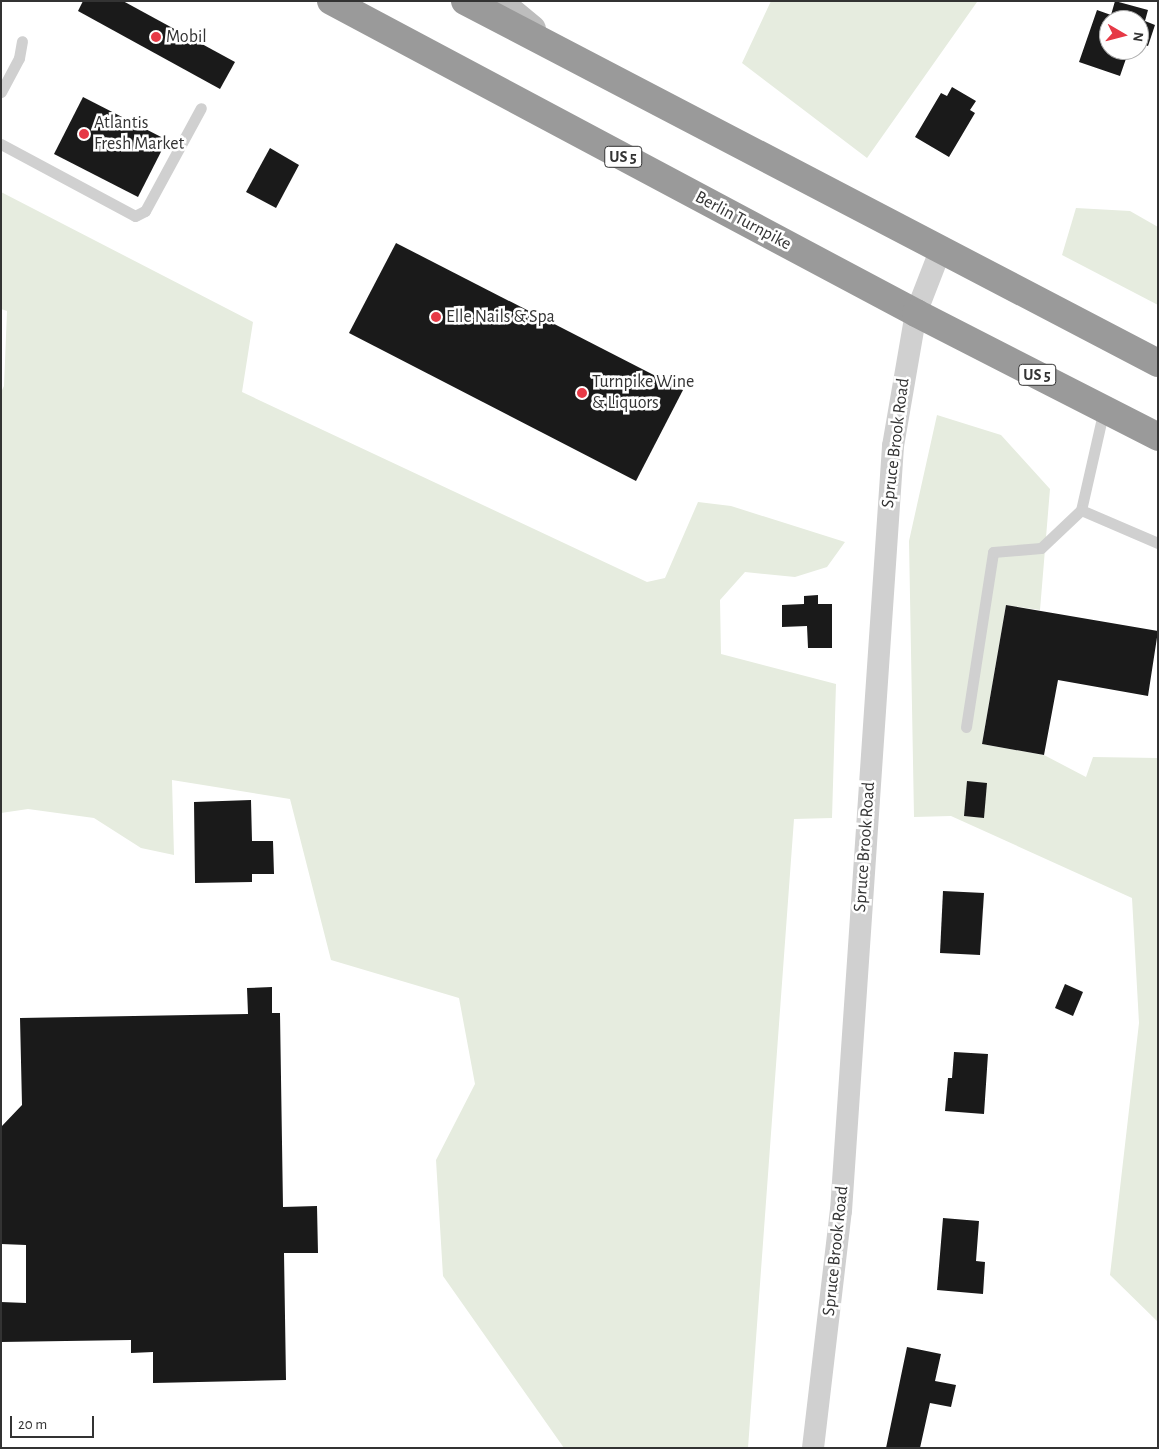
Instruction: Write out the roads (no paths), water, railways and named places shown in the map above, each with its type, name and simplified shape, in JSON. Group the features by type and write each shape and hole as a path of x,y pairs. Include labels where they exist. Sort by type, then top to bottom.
{"highway":[{"name":"Berlin Turnpike","path":"330,1 916,313 1158,437"},
{"path":"465,1 568,58 940,252 1158,363"}],"street":[{"path":"498,1 568,58"},
{"name":"Spruce Brook Road","path":"814,1448 843,1183 887,511 896,428 916,313 940,252"}],"lane":[{"path":"1,92 19,58 22,41"},
{"path":"1,144 135,216 145,211 201,108"},
{"path":"966,727 993,552 1041,548 1081,510 1104,409"},
{"path":"1081,510 1158,543"}],"place":[{"name":"Mobil","path":"156,37"},
{"name":"Atlantis Fresh Market","path":"84,134"},
{"name":"Elle Nails & Spa","path":"436,317"},
{"name":"Turnpike Wine & Liquors","path":"582,393"}]}
